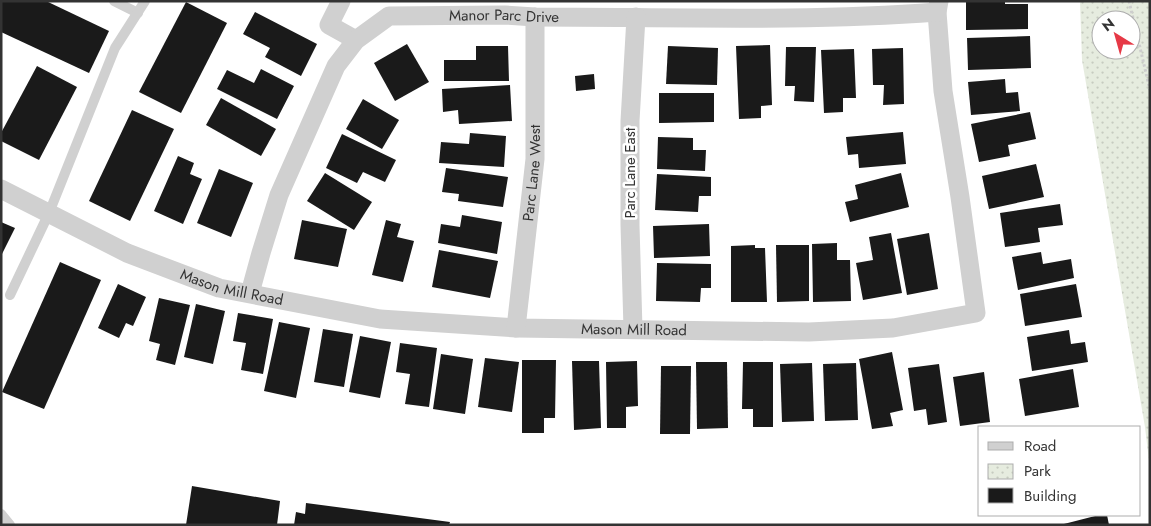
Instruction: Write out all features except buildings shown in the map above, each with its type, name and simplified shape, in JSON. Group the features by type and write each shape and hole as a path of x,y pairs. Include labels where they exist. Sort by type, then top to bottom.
{"street":[{"path":"341,1 329,25 356,40"},
{"name":"Manor Parc Drive","path":"250,293 279,195 336,66 356,40 385,9 534,17 636,17 849,16 938,7"},
{"name":"Mason Mill Road","path":"1,189 127,253 219,288 380,319 516,328 809,332 893,328 976,312 943,92 938,7"},
{"name":"Parc Lane West","path":"516,328 535,159 534,17"},
{"name":"Parc Lane East","path":"633,329 630,121 636,17"}],"lane":[{"path":"114,1 138,13"},
{"path":"10,295 49,213 115,48 145,1"},
{"path":"1,514 10,525"}],"path":[{"path":"1129,1 1150,90"}],"green space":[{"path":"1080,1 1150,1 1150,469 1145,427 1082,60"}]}
